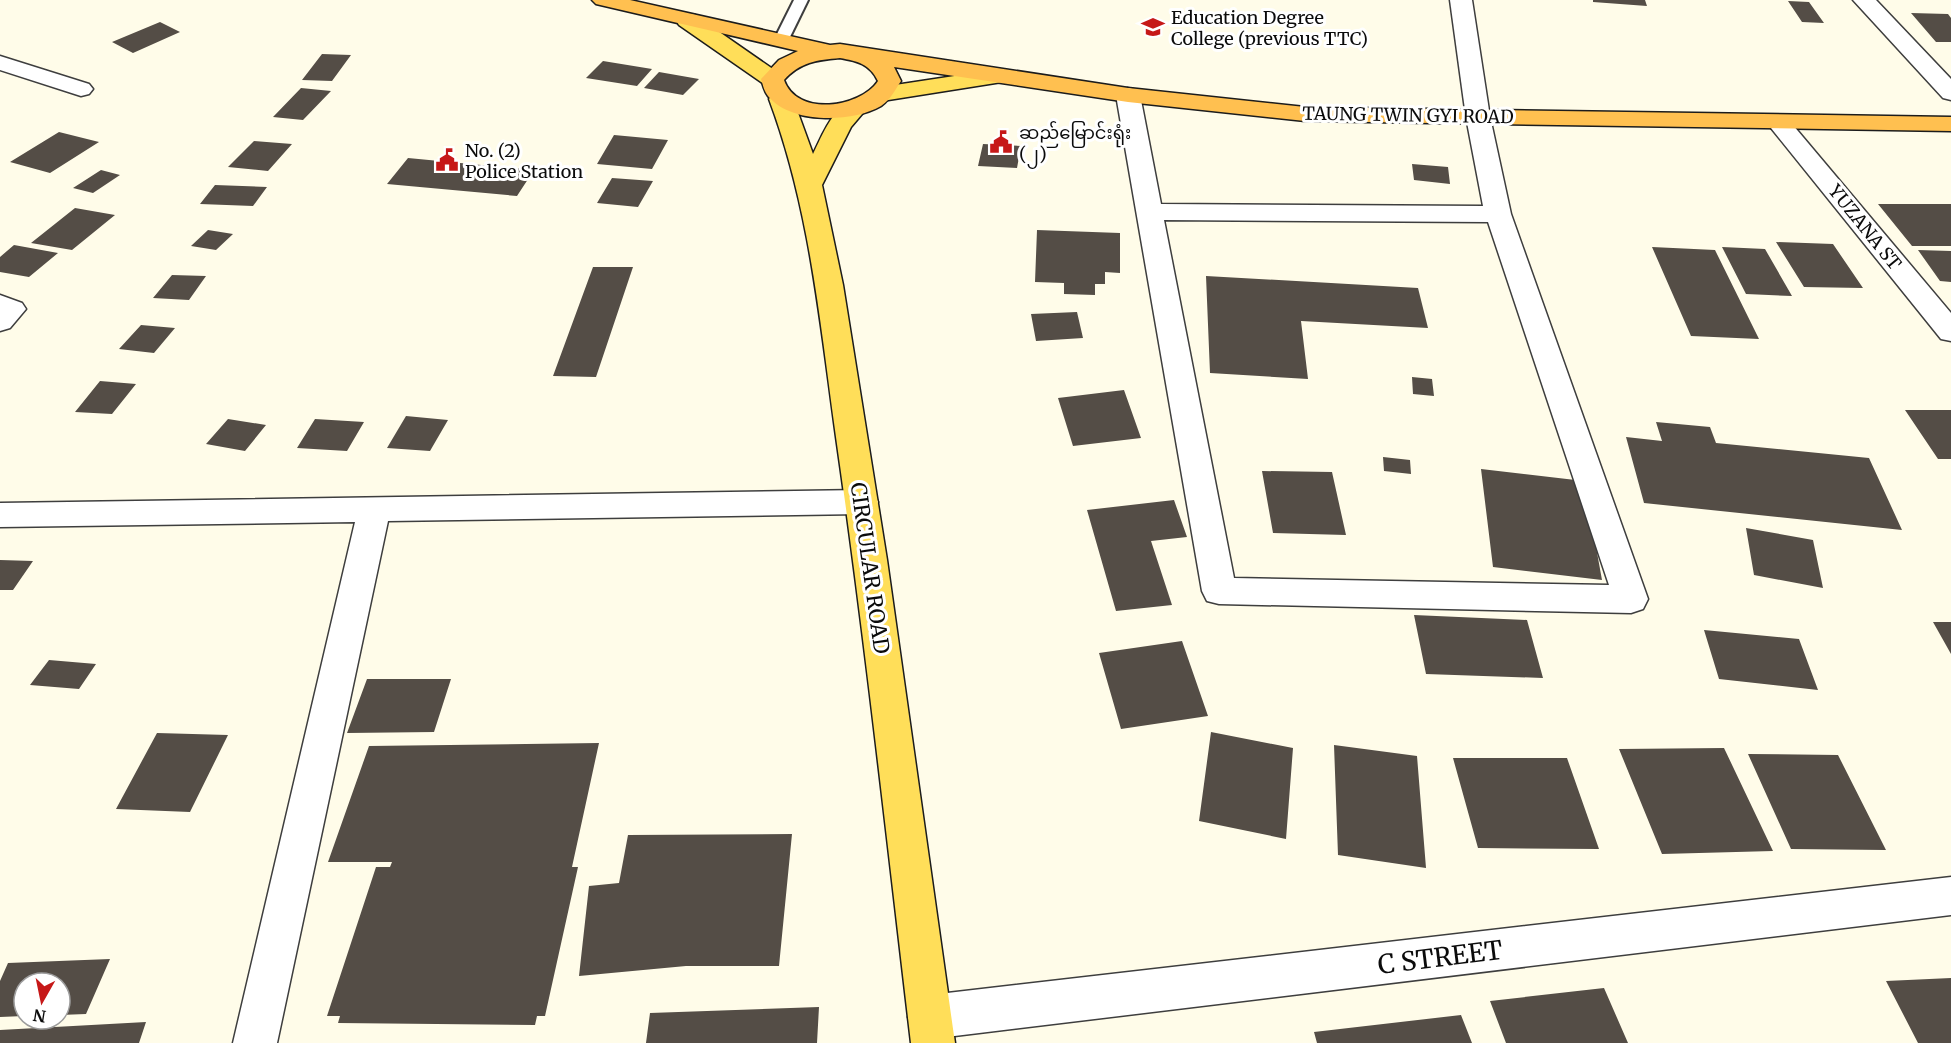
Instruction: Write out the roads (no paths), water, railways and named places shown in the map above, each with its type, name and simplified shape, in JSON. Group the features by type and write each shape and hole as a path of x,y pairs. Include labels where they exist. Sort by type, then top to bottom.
{"highway":[{"path":"603,0 781,42 840,51"},
{"path":"840,51 809,54 785,64 777,89 801,108 828,111 855,107 882,94 890,81 885,67 869,57"},
{"name":"TAUNG TWIN GYI ROAD","path":"840,51 994,77 1128,95 1305,114 1951,124"}],"main road":[{"path":"687,20 777,89"},
{"path":"882,94 994,77"},
{"name":"CIRCULAR ROAD","path":"777,89 794,129 811,183 862,502 932,1030"},
{"path":"811,183 840,124 855,107"}],"street":[{"path":"1128,95 1219,591 1631,599 1498,214 1478,117 1461,0"},
{"path":"1864,0 1951,93"},
{"path":"0,63 81,89"},
{"name":"YUZANA ST","path":"1779,123 1951,332"},
{"path":"1149,212 1498,214"},
{"path":"0,304 12,309 0,322"},
{"path":"0,515 862,502"},
{"path":"255,1043 374,510"},
{"name":"C STREET","path":"932,1030 1951,896"}],"lane":[{"path":"781,42 801,0"}],"place":[{"name":"Education Degree College (previous TTC)","path":"1153,27"},
{"name":"ဆည်မြောင်းရုံး (၂)","path":"1001,142"},
{"name":"No. (2) Police Station","path":"447,160"}]}
